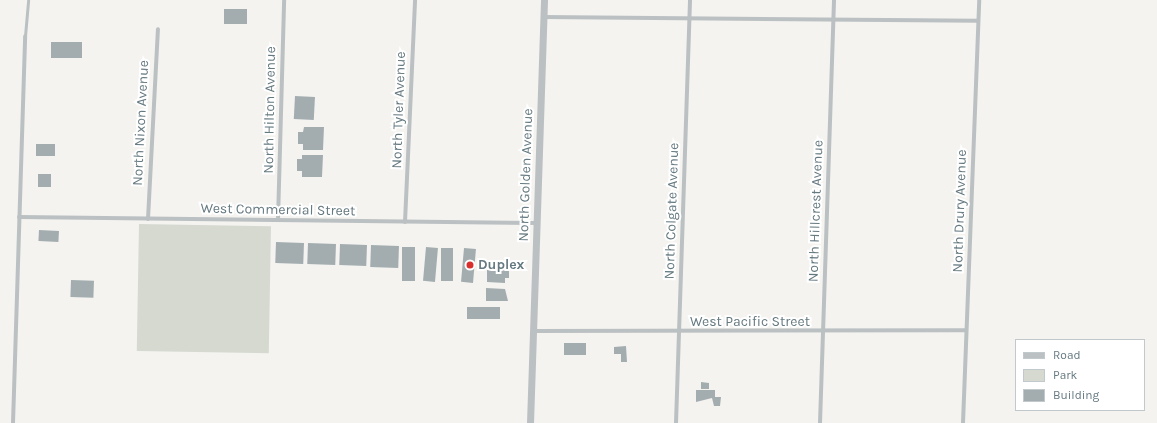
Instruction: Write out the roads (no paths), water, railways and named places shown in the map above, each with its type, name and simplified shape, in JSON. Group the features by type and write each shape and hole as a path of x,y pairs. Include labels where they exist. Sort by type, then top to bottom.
{"street":[{"name":"North Hilton Avenue","path":"278,220 284,0"},
{"name":"North Tyler Avenue","path":"405,222 415,0"},
{"name":"North Golden Avenue","path":"530,423 544,0"},
{"name":"North Colgate Avenue","path":"676,423 690,0"},
{"name":"North Hillcrest Avenue","path":"820,423 834,0"},
{"name":"North Drury Avenue","path":"963,423 979,0"},
{"path":"543,17 978,21"},
{"name":"North Nixon Avenue","path":"148,220 158,28"},
{"path":"13,423 25,36"},
{"name":"West Commercial Street","path":"19,216 148,220 537,223"},
{"name":"West Pacific Street","path":"534,331 823,333 966,330"}],"lane":[{"path":"25,36 28,0"}],"place":[{"name":"Duplex","path":"470,265"}]}
